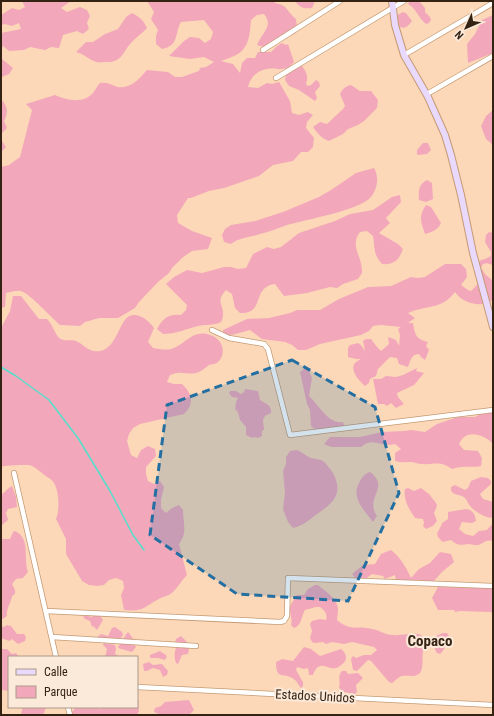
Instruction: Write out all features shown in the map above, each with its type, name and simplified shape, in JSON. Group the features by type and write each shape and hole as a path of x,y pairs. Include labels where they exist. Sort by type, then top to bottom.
{"street":[{"path":"263,50 340,1"},
{"path":"392,1 395,25 404,55 427,94 445,135 456,169 473,253 493,327"},
{"path":"276,78 404,1"},
{"path":"404,55 493,2"},
{"path":"427,94 493,56"},
{"path":"212,330 229,338 264,344 268,349 290,435 493,410"},
{"path":"14,473 56,656"},
{"path":"46,612 280,622 284,621 288,616 288,578 493,586"},
{"path":"52,637 196,646"},
{"name":"Estados Unidos","path":"138,687 493,705"}],"highlighted area":[{"path":"292,360 375,407 399,493 348,601 237,594 150,535 167,405"}],"green space":[{"path":"22,1 71,1 61,8 67,12 80,7 87,10 90,16 87,23 89,29 83,34 77,31 63,35 59,48 51,47 45,50 30,47 24,50 9,51 3,46 1,50 1,33 21,29 19,23 12,26 5,24 1,25 1,15 12,8 19,10 25,7"},
{"path":"147,1 275,1 275,3 285,7 296,19 297,27 295,34 287,35 270,49 257,45 266,29 268,22 264,14 257,15 251,20 249,38 242,51 221,61 233,64 240,73 242,63 247,58 255,58 258,52 271,52 282,43 286,45 288,44 294,62 288,68 268,69 259,72 252,78 248,87 258,88 267,83 272,84 279,82 290,101 292,113 299,115 308,112 313,115 307,122 306,128 314,138 313,147 308,152 301,152 293,161 273,165 259,176 188,198 177,215 178,223 192,231 212,238 208,249 192,251 182,258 135,308 118,318 99,318 85,322 80,326 60,325 29,296 21,291 6,293 5,307 1,308 1,167 9,165 20,157 32,110 26,104 55,95 69,100 84,99 92,94 100,83 108,83 118,87 131,85 147,70 168,72 175,77 182,77 199,71 200,68 206,67 214,62 204,57 190,59 169,56 190,37 199,38 205,43 211,39 213,32 204,20 181,22 172,45 162,49 156,44 158,30 151,19 154,12"},
{"path":"295,1 315,1 312,8 302,8"},
{"path":"410,1 419,1 425,8 425,12 430,17 431,20 429,23 426,24 423,22 413,8 408,4"},
{"path":"403,12 406,13 412,21 404,28 400,27 396,16"},
{"path":"132,13 141,19 147,28 133,41 121,57 111,62 97,62 76,52 86,42 93,42 105,34 118,29 126,17"},
{"path":"493,15 493,53 468,63 467,44 475,34 482,20"},
{"path":"1,56 2,59 13,68 9,74 2,77"},
{"path":"298,66 302,66 306,72 307,86 311,85 316,80 319,82 320,86 315,92 317,98 315,101 299,90 289,86 285,80 286,74"},
{"path":"351,85 360,91 371,91 378,100 377,108 358,125 348,129 343,134 329,141 326,140 320,136 313,127 320,122 327,124 343,109 345,106 340,94 344,88"},
{"path":"1,101 3,101 7,108 4,121 7,128 2,133 2,141 6,147 1,152"},
{"path":"493,110 493,145 486,139 481,126 486,116"},
{"path":"423,143 428,143 431,150 427,154 418,155 417,150"},
{"path":"374,168 377,175 376,186 371,197 365,202 344,210 241,239 231,244 224,242 222,235 225,229 231,225 255,221 283,212 319,197 356,173"},
{"path":"427,180 432,183 433,199 426,202 419,200 419,194 421,186"},
{"path":"400,195 401,202 386,218 390,223 379,233 398,244 403,249 398,259 393,263 382,264 376,254 373,236 367,231 360,232 357,237 356,247 361,262 362,273 358,279 343,284 337,288 330,287 307,293 284,296 275,284 268,286 263,290 253,309 248,312 240,313 235,308 232,294 226,290 220,300 223,312 221,322 168,334 163,334 157,329 162,322 170,316 181,315 186,310 187,305 166,284 174,277 187,270 202,273 224,267 238,269 246,268 253,254 267,247 274,249 281,247 299,233 335,221 350,214 373,210 392,197"},
{"path":"426,205 431,207 441,223 436,229 425,234 421,216"},
{"path":"489,232 493,233 493,265 486,263 482,265 481,268 493,281 493,300 484,304 473,304 458,296 455,292 445,302 408,313 415,318 408,323 413,323 414,331 417,336 428,342 426,346 429,350 425,360 419,354 414,355 408,367 399,364 397,358 390,357 378,369 376,376 370,379 369,383 365,386 358,379 353,369 355,363 361,359 348,357 348,348 350,345 358,343 365,351 363,341 366,339 371,339 381,351 389,344 388,337 396,340 399,346 400,335 398,329 401,327 381,325 373,326 369,331 361,335 320,344 306,350 298,350 285,342 262,339 250,330 233,335 223,334 223,330 247,319 269,318 297,310 320,310 339,299 368,287 391,286 411,277 425,277 445,264 461,264 466,269 467,277 461,285 471,291 479,283 476,265 481,260 491,256 491,252 485,242 486,235"},
{"path":"13,296 21,296 39,319 47,319 60,339 76,341 87,349 94,351 100,351 110,346 124,321 132,315 144,318 154,328 148,342 153,348 164,350 171,349 199,334 213,336 221,344 223,350 222,355 217,363 209,365 196,373 177,373 170,375 167,382 182,384 190,395 190,406 184,414 140,424 133,428 129,434 127,441 131,455 137,458 141,450 148,446 155,449 156,456 146,467 146,474 148,481 154,484 160,481 164,487 161,508 166,513 179,505 183,510 184,532 182,540 179,544 187,575 171,593 140,610 124,610 121,595 124,588 123,581 116,578 109,580 104,585 97,586 89,585 82,581 66,554 66,539 56,519 58,496 56,486 52,480 33,466 11,465 1,467 1,328 10,311"},
{"path":"307,367 312,378 309,396 324,414 333,420 343,422 345,427 322,431 314,429 311,426 310,410 307,404 300,372"},
{"path":"417,368 416,371 424,373 414,385 397,393 398,397 404,404 396,408 391,403 387,406 384,404 378,404 373,379 381,379 386,376 396,377"},
{"path":"245,389 258,391 260,400 271,408 271,413 265,416 263,420 264,430 262,431 262,436 258,438 252,438 246,435 246,427 240,420 238,412 235,409 238,398 232,397 229,393 230,391 236,391 241,394"},
{"path":"488,410 493,410 493,444 482,436 471,434 464,437 459,444 464,450 478,451 482,458 481,466 452,469 448,466 440,464 397,462 395,461 395,453 401,449 395,444 385,445 370,442 361,447 331,447 324,444 330,437 360,437 382,432 411,430 425,432 437,424 458,417 475,417"},
{"path":"297,450 311,458 324,462 333,473 336,480 337,492 332,502 328,506 300,526 293,528 288,522 283,509 285,493 283,471 286,464 286,457 290,451"},
{"path":"370,472 376,478 378,483 378,488 373,503 377,516 373,522 360,504 357,494 357,488 361,479"},
{"path":"481,477 488,478 491,481 491,484 480,494 483,499 493,502 493,518 484,516 472,508 465,498 454,494 451,491 451,487 455,485 465,490 468,488 471,481"},
{"path":"12,486 16,497 17,507 8,509 6,513 8,520 1,526 1,495"},
{"path":"408,488 414,491 421,488 429,494 436,503 437,506 434,513 437,521 433,526 426,529 423,526 423,519 415,518 413,515 405,497 405,489"},
{"path":"466,509 473,513 476,521 472,523 462,522 459,529 465,534 473,536 479,531 487,530 493,523 493,541 487,541 477,545 461,545 451,540 443,542 440,539 437,534 442,523 448,519 448,512"},
{"path":"15,531 20,534 25,543 28,572 23,578 16,579 12,584 15,594 12,596 7,611 7,616 1,620 1,539 10,539"},
{"path":"391,550 403,563 411,578 419,569 430,563 440,552 451,554 454,562 433,582 409,583 396,580 395,575 385,579 383,576 372,574 363,581 356,579 352,574 363,565 375,564 381,554"},
{"path":"318,585 334,599 338,606 337,620 346,626 372,629 390,635 421,635 424,639 425,645 422,668 419,674 414,676 402,676 392,683 389,682 371,661 368,660 357,671 353,670 351,659 353,656 356,658 364,655 371,655 377,650 374,647 352,642 344,644 332,642 326,644 323,642 312,642 310,638 312,631 310,624 312,621 320,619 326,620 326,614 320,607 305,610 299,625 294,628 291,625 291,604 297,595 304,595 308,589"},
{"path":"438,587 493,588 493,614 491,612 455,612 454,610 438,610 432,598"},
{"path":"99,614 103,620 97,630 93,626 92,627 90,621 83,617 85,615 91,617"},
{"path":"7,625 11,626 17,634 24,634 26,637 25,641 18,644 12,639 9,641 1,638 1,626 4,627"},
{"path":"115,627 122,632 123,635 119,640 96,639 101,634 108,636 112,628"},
{"path":"128,632 135,641 134,644 136,647 132,652 118,648"},
{"path":"447,633 450,640 440,654 435,650 436,636"},
{"path":"181,636 187,642 189,649 188,654 182,655 178,664 176,663 175,659 177,646 175,643 176,639"},
{"path":"104,643 115,645 115,654 119,656 105,656 107,649 103,645"},
{"path":"304,647 311,649 320,656 341,649 346,655 346,660 334,668 324,666 318,667 313,675 309,675 308,668 304,669 297,667 296,670 303,682 303,686 301,688 291,677 279,674 276,668 276,662 282,659 293,661"},
{"path":"1,649 7,649 12,654 16,653 18,656 8,656 8,691 1,690"},
{"path":"160,651 167,656 165,660 150,658 150,655"},
{"path":"149,662 153,665 162,664 168,671 167,675 163,677 160,670 153,668 144,671 143,664"},
{"path":"342,671 346,671 348,674 358,673 363,678 356,685 357,692 355,694 344,692 339,688 340,675"},
{"path":"189,700 194,710 189,715 161,715 154,712 155,708 161,706 165,702"},
{"path":"138,704 139,711 137,715 72,715 71,713 75,708 138,708"},
{"path":"23,708 46,708 42,715 22,715"}],"waterway":[{"path":"1,367 49,400 78,438 110,491 133,535 144,550"}],"district":[{"name":"Copaco","path":"430,641"}]}
